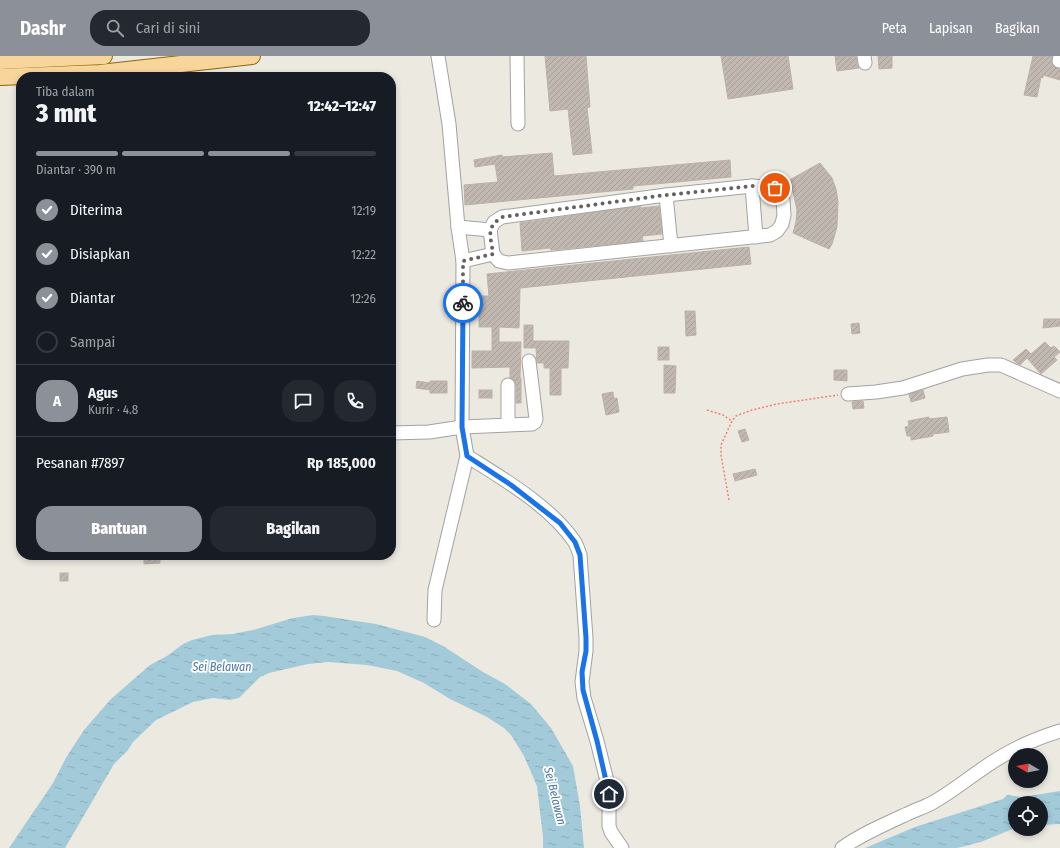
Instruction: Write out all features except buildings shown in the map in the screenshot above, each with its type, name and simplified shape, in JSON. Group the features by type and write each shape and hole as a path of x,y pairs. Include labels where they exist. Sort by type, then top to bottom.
{"main road":[{"path":"7,59 101,56"},
{"path":"100,72 252,56"},
{"path":"0,77 16,76"}],"street":[{"path":"434,620 435,590 467,456 462,427 463,261 458,227 449,124 438,56"},
{"path":"517,56 518,124"},
{"path":"752,186 756,237"},
{"path":"752,186 775,188 783,200 784,215 782,224 778,231 770,235 508,263 499,261 493,254 490,230 494,222 502,217 666,195 752,186"},
{"path":"666,195 671,246"},
{"path":"458,227 490,230"},
{"path":"463,261 493,254"},
{"path":"396,433 429,432 462,427 508,424 532,424 536,419 528,361"},
{"path":"848,394 903,388 962,369 988,365 1002,365 1060,391"},
{"path":"508,385 508,424"},
{"path":"467,456 499,476 545,510 560,523 575,542 580,555 585,626 586,651 582,682 583,692 608,785 609,826 611,832 622,848"},
{"path":"842,848 854,840 882,826 931,804 1003,755 1023,745 1060,731"}],"path":[{"path":"729,500 721,446 732,421 736,416 752,410 777,404 848,394"},
{"path":"707,410 723,415 732,421"}],"water":[{"name":"Sei Belawan","path":"313,615 376,624 425,637 443,646 483,672 505,684 531,704 551,728 573,766 580,806 584,848 543,848 537,786 524,756 511,735 504,728 487,717 450,699 424,683 397,671 367,665 328,662 308,664 269,673 260,677 239,698 230,700 213,698 193,702 156,720 133,742 128,750 114,764 65,848 9,848 53,783 67,756 84,730 111,699 150,665 192,640 212,635 233,634 253,630 293,618"},
{"path":"1060,791 1060,824 1048,825 1048,796 1028,796"},
{"path":"1007,795 1014,796 1008,796 1008,831 981,842 957,848 865,848 915,827 1003,799"}],"way so far":[{"path":"463,303 463,261 493,254 490,230 494,222 502,217 666,195 752,186 775,188"}],"route":[{"path":"463,303 462,427 467,456 524,494 560,523 575,542 580,555 586,638 582,682 584,698 597,741 609,794"}]}
